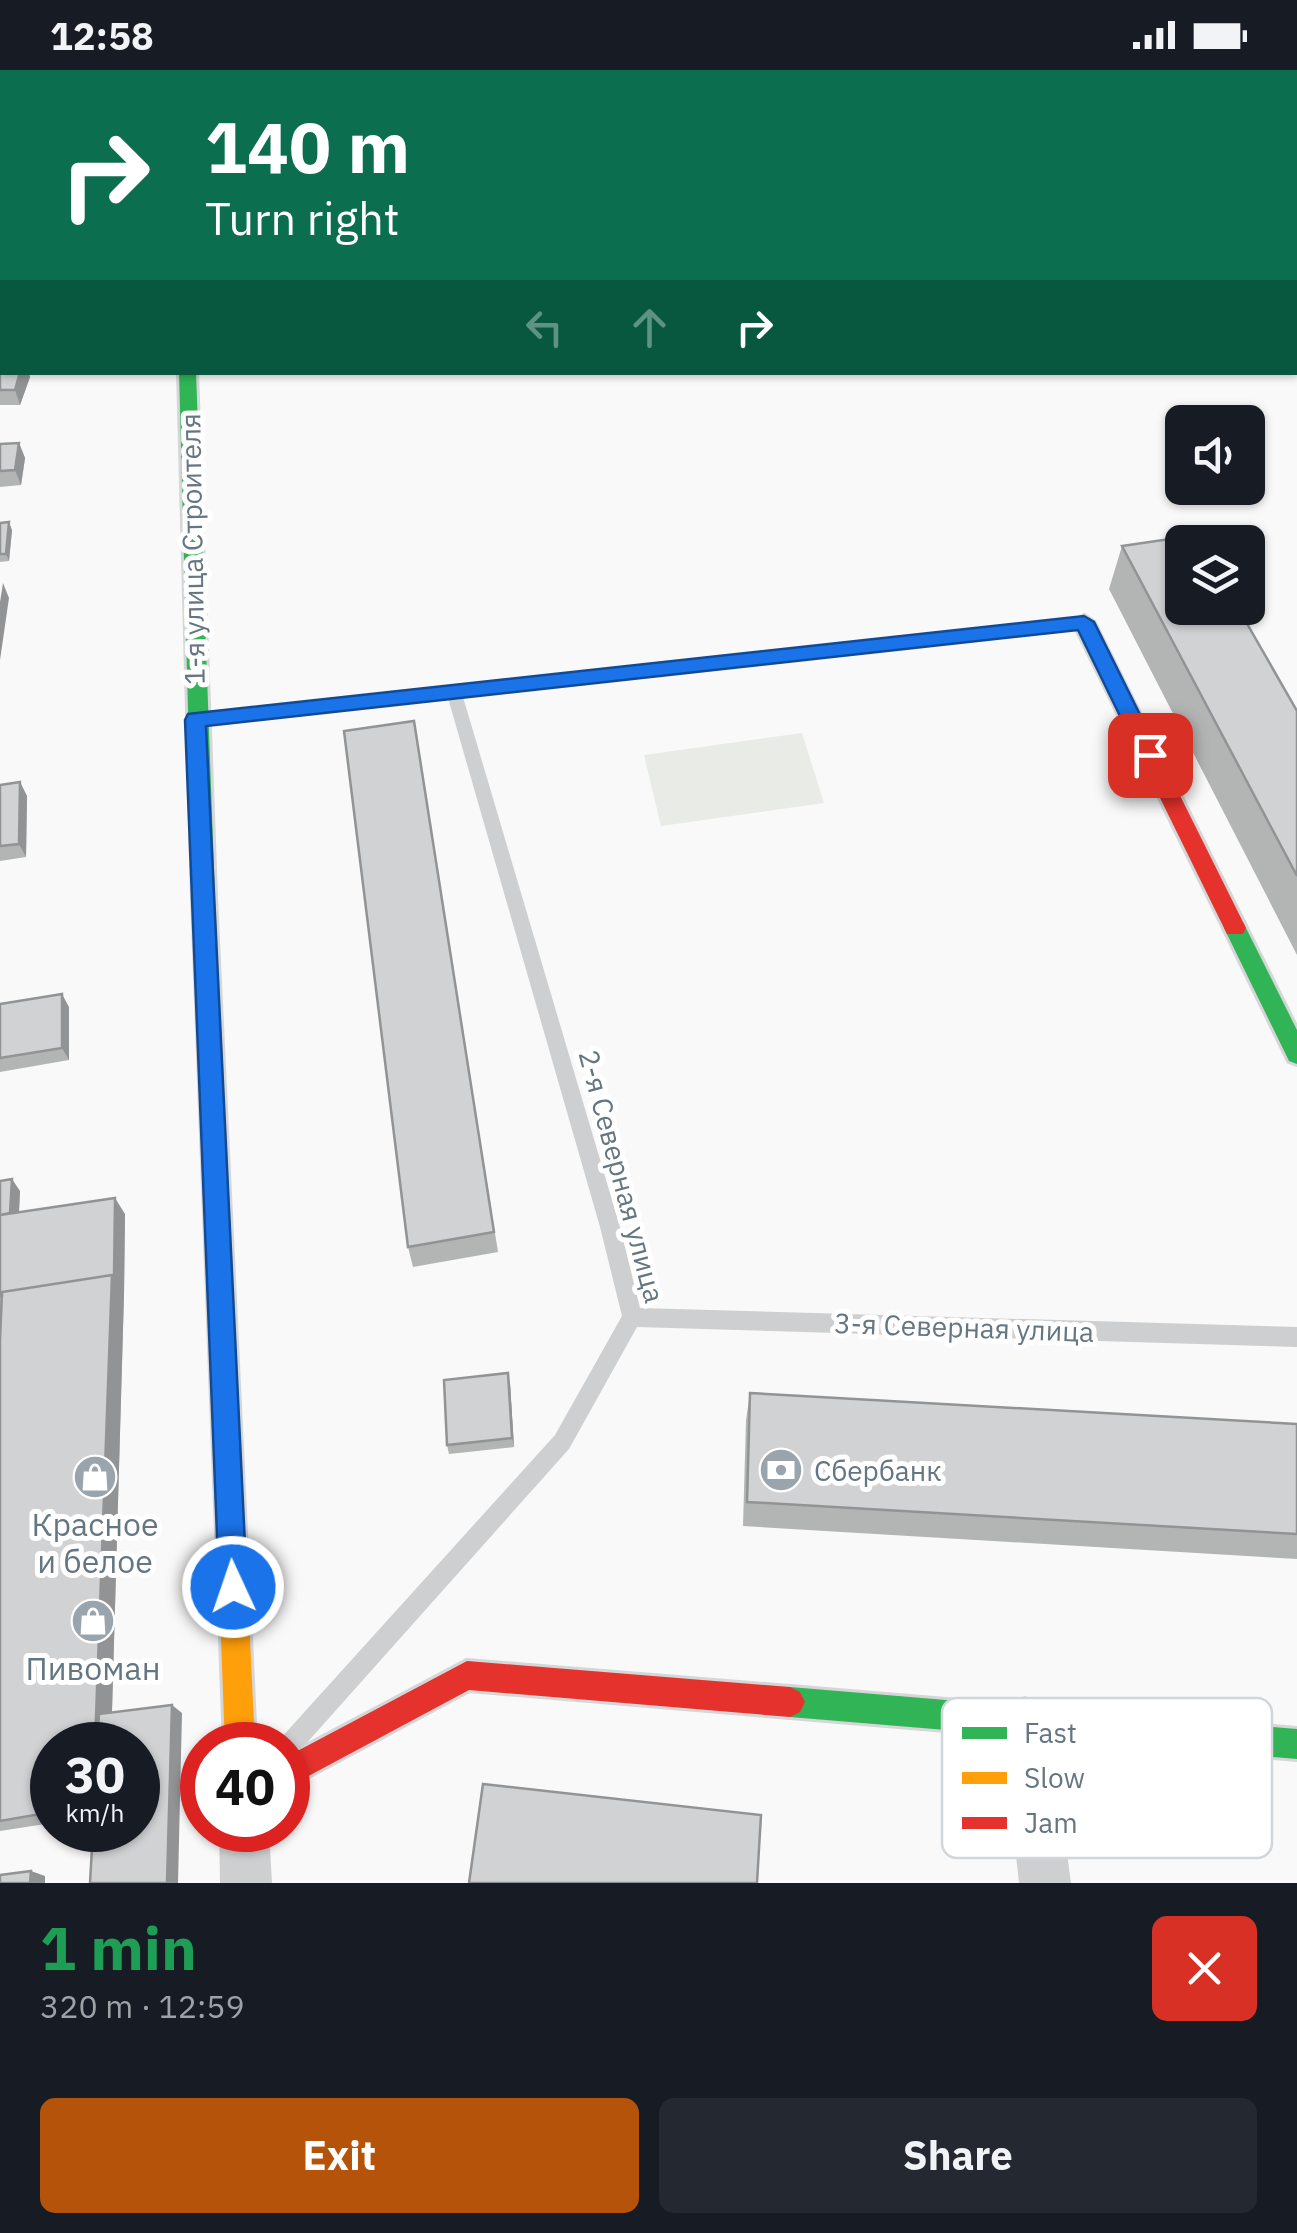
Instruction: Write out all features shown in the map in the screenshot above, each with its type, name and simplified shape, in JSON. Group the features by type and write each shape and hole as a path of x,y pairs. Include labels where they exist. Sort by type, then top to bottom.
{"street":[{"name":"1-я улица Строителя","path":"187,375 196,720 239,1722"},
{"path":"1084,622 1297,1054"},
{"path":"310,1760 467,1675 942,1713"},
{"path":"1272,1742 1297,1744"},
{"path":"245,1852 246,1883"},
{"path":"1042,1858 1045,1883"}],"lane":[{"path":"196,720 1084,622"},
{"name":"2-я Северная улица","path":"310,1723 562,1442 632,1317 610,1227 454,692"},
{"name":"3-я Северная улица","path":"632,1317 1297,1336"}],"shaded area":[{"path":"802,733 824,803 661,826 644,755"}],"building":[{"path":"0,375 19,375 15,390 0,390"},
{"path":"19,443 15,470 0,471 0,444"},
{"path":"9,522 6,554 0,554 0,523"},
{"path":"1165,540 1165,625 1248,625 1297,711 1297,876 1122,546"},
{"path":"414,721 494,1232 408,1247 344,731"},
{"path":"20,782 19,844 0,846 0,785"},
{"path":"62,994 62,1048 0,1058 0,1004"},
{"path":"12,1179 10,1213 0,1215 0,1181"},
{"path":"115,1198 114,1279 112,1275 2,1292 0,1296 0,1215"},
{"path":"112,1275 96,1722 30,1722 30,1816 0,1821 0,1340 2,1292"},
{"path":"508,1373 512,1438 447,1445 444,1380"},
{"path":"750,1393 1297,1424 1297,1534 747,1502"},
{"path":"172,1705 167,1883 90,1883 92,1852 160,1852 160,1722 98,1722 99,1714"},
{"path":"483,1784 761,1815 757,1883 469,1883"},
{"path":"31,1871 30,1883 0,1883 0,1875"}],"traffic: fast":[{"path":"187,375 204,897"},
{"path":"1235,928 1297,1054"},
{"path":"790,1702 942,1715"},
{"path":"1272,1742 1297,1744"}],"traffic: slow":[{"path":"204,897 239,1722"}],"traffic: jam":[{"path":"1084,623 1235,928"},
{"path":"310,1760 467,1675 790,1702"}],"place":[{"name":"Сбербанк","path":"781,1470"},
{"name":"Красное и белое","path":"95,1477"},
{"name":"Пивоман","path":"93,1621"}],"route":[{"path":"233,1587 196,720 1084,622 1150,755"}]}
